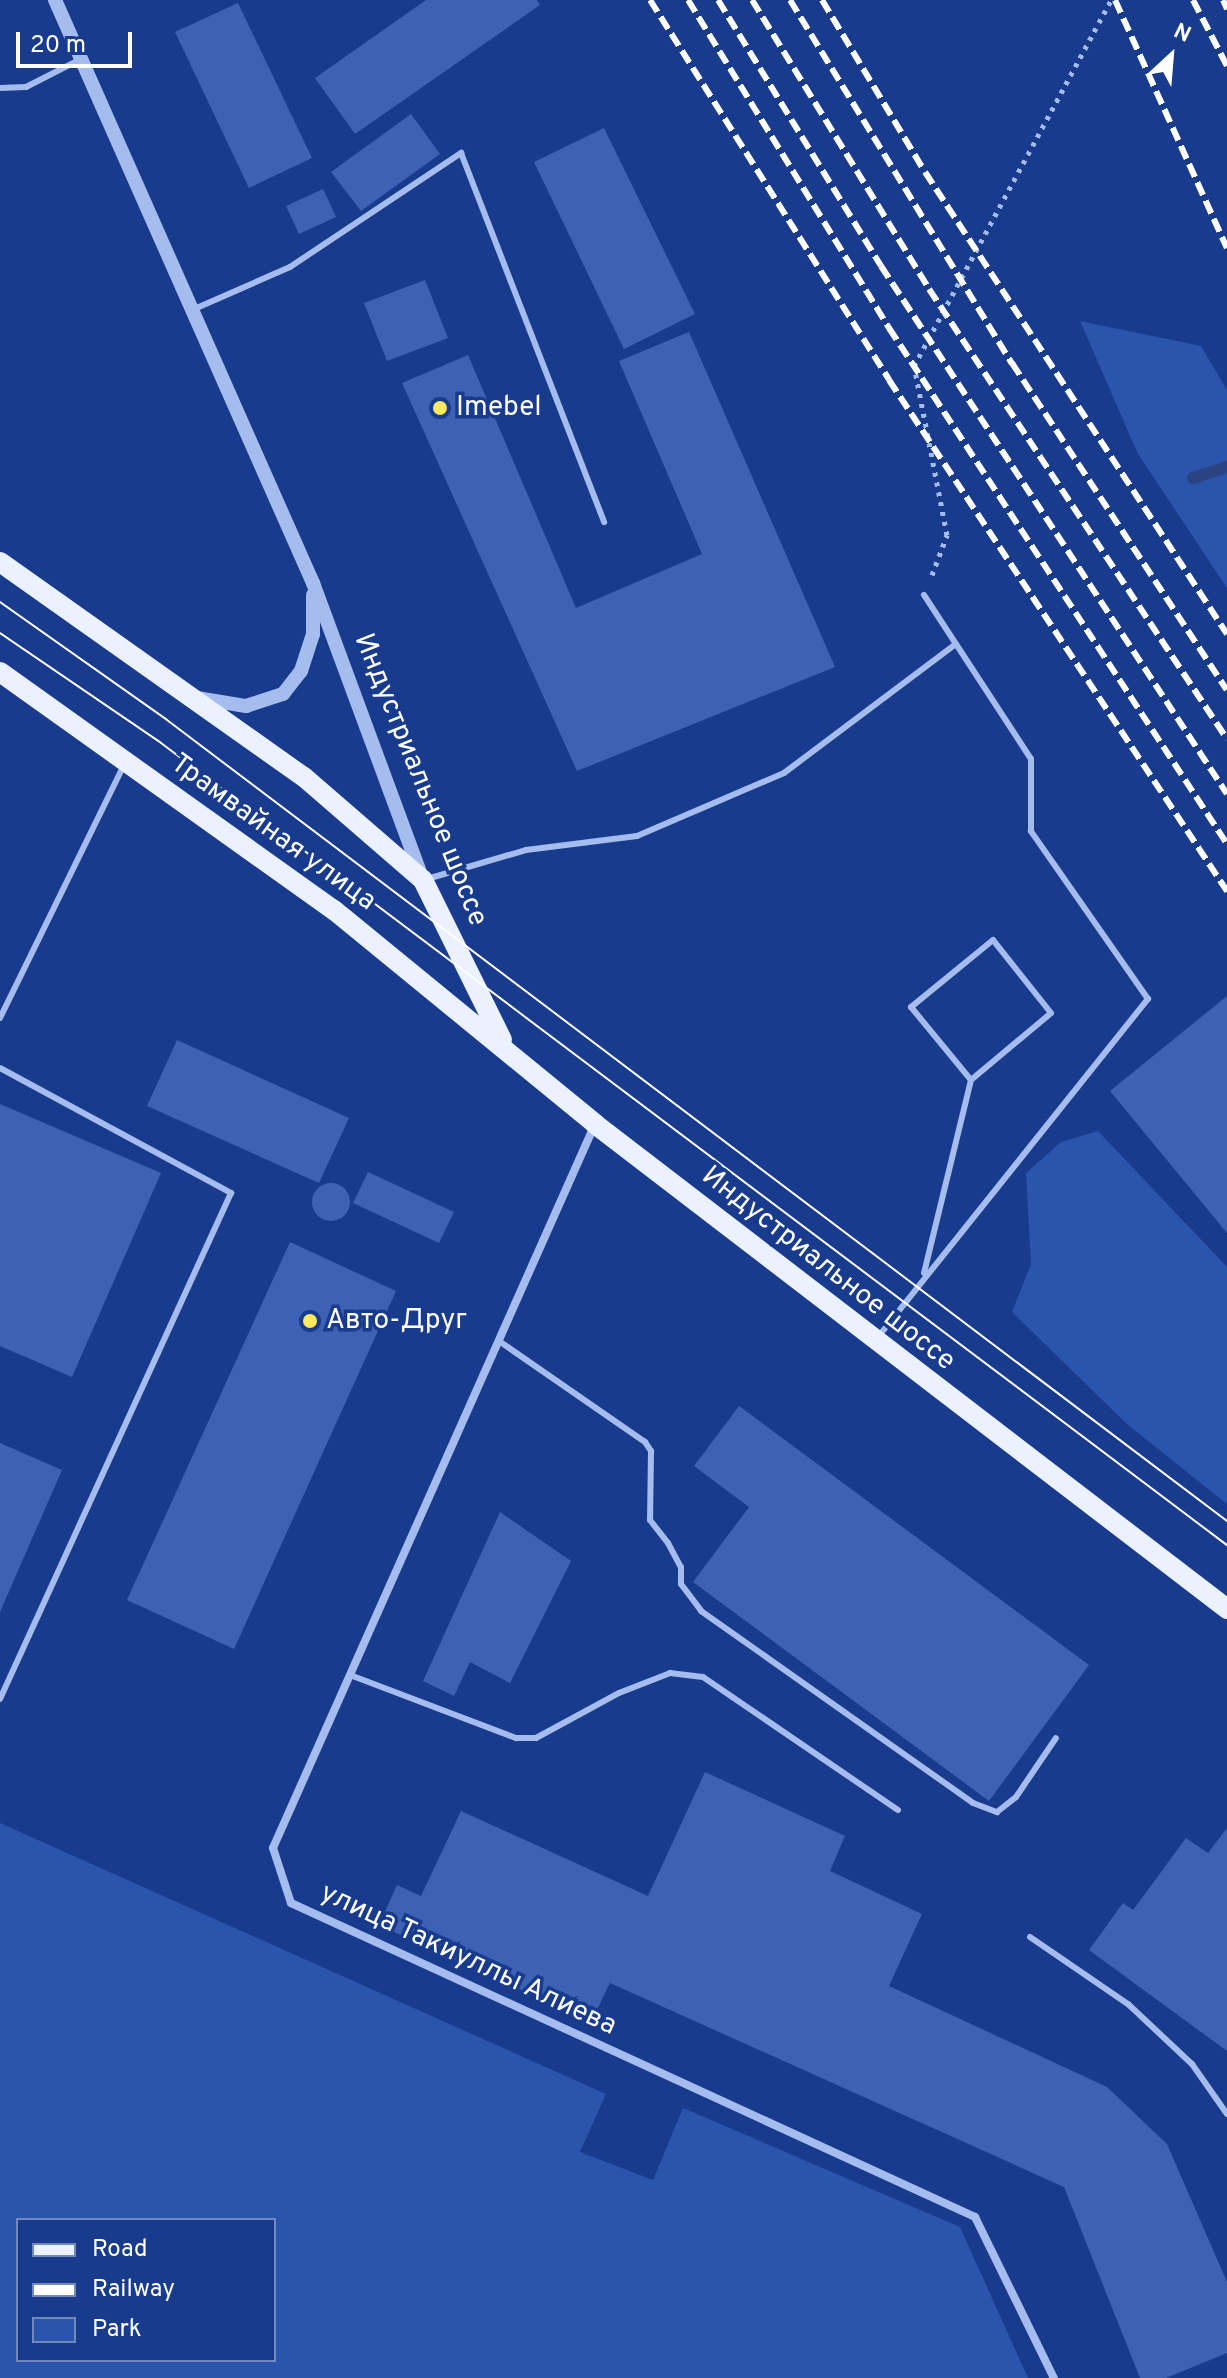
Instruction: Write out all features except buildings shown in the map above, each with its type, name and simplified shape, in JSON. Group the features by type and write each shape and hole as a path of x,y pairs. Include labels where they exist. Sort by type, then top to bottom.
{"main road":[{"name":"Трамвайная улица","path":"0,562 304,777 423,880"},
{"name":"Трамвайная улица","path":"0,672 334,910 505,1047"},
{"name":"Индустриальное шоссе","path":"423,880 505,1047 595,1124 1227,1609"}],"street":[{"name":"Индустриальное шоссе","path":"55,0 313,583 423,880"},
{"path":"191,697 246,706 283,694 301,671 313,634 313,583"},
{"name":"улица Такиуллы Алиева","path":"595,1124 273,1848 291,1903 975,2217 1054,2378"}],"lane":[{"path":"0,88 26,87 81,59"},
{"path":"192,310 290,267 461,153 604,522"},
{"path":"875,1341 923,1277 1148,999 1031,831 1031,759 924,595"},
{"path":"423,880 526,850 637,836 784,773 956,644"},
{"path":"0,1018 127,760"},
{"path":"923,1277 971,1080 1051,1013 993,940 911,1007 971,1080"},
{"path":"0,1068 231,1193 0,1699"},
{"path":"499,1341 645,1442 651,1451 650,1520 681,1567 681,1584 714,1620 973,1803 997,1812 1016,1797 1056,1738"},
{"path":"350,1675 516,1738 536,1738 619,1693 670,1673 703,1677 898,1810"},
{"path":"1030,1937 1128,2004 1192,2064 1227,2114"}],"path":[{"path":"924,595 947,535 914,366 1111,0"}],"green space":[{"path":"1080,321 1201,346 1227,390 1227,588 1138,454"},
{"path":"1098,1131 1227,1267 1227,1504 1128,1425 1012,1312 1031,1264 1026,1173 1061,1142"},
{"path":"0,1823 606,2094 580,2152 653,2180 683,2108 960,2227 1028,2378 0,2378"}],"waterway":[{"path":"1193,478 1227,467"}],"tram line":[{"path":"0,602 167,720 1227,1521"},
{"path":"0,633 161,743 1227,1545"}],"railway":[{"path":"650,0 889,380 1227,891"},
{"path":"688,0 889,328 1227,844"},
{"path":"718,0 881,266 1227,794"},
{"path":"752,0 929,289 1227,739"},
{"path":"790,0 1012,363 1227,690"},
{"path":"822,0 925,172 1227,634"},
{"path":"1115,0 1227,248"},
{"path":"1193,0 1227,66"},
{"path":"1223,0 1227,9"}],"place":[{"name":"Imebel","path":"440,408"},
{"name":"Авто-Друг","path":"310,1321"}]}
